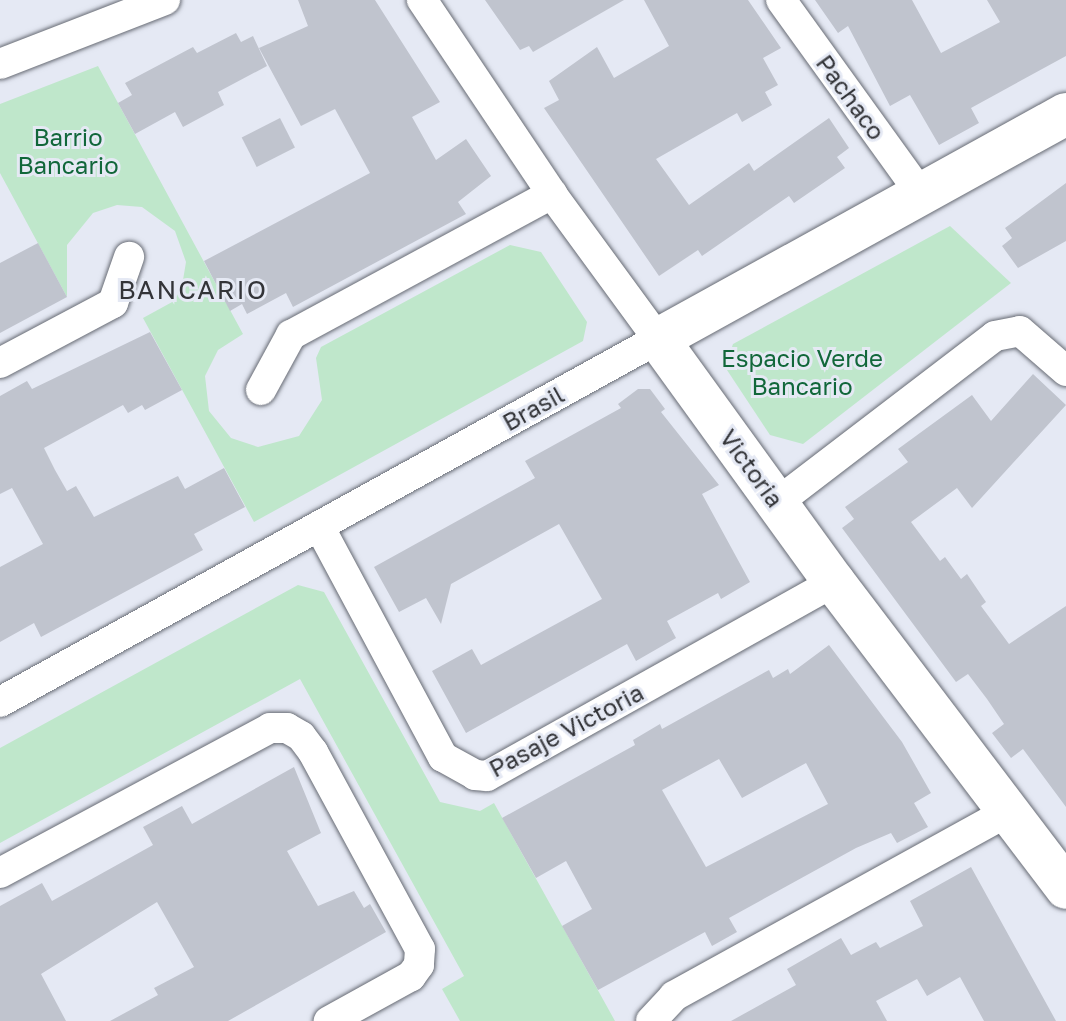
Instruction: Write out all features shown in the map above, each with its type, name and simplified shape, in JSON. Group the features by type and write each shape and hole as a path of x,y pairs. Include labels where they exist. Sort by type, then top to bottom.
{"street":[{"path":"0,64 165,0"},
{"name":"Victoria","path":"422,0 552,194 834,582 1006,813 1066,888"},
{"name":"Pachaco","path":"781,0 921,194"},
{"name":"Brasil","path":"0,702 1066,114"},
{"path":"261,390 291,335 552,194"},
{"path":"0,363 113,303 129,257"},
{"path":"778,502 978,347 1008,330 1020,331 1066,371"},
{"name":"Pasaje Victoria","path":"319,526 443,757 475,775 487,776 834,582"},
{"path":"0,873 270,728 287,728 301,736 313,752 420,949 419,965 411,976 329,1021"},
{"path":"651,1021 674,996 1006,813"}],"green space":[{"name":"Barrio Bancario","path":"98,66 243,334 218,350 205,376 209,411 231,438 258,447 299,436 322,400 316,358 321,347 510,245 541,252 587,322 583,341 254,522 143,318 174,301 182,286 186,262 175,231 142,207 117,205 93,213 67,245 67,297 0,173 0,104"},
{"name":"Espacio Verde Bancario","path":"950,226 1011,283 803,444 770,435 725,367 733,344"},
{"path":"298,585 324,592 440,802 480,811 494,803 615,1021 460,1021 442,989 464,976 300,679 0,843 0,748"}],"building":[{"path":"298,0 375,0 440,102 412,117 436,160 466,139 491,176 458,202 466,214 293,307 286,293 247,314 242,304 230,311 204,261 370,173 335,109 301,126 259,48 308,26"},
{"path":"485,0 624,0 533,52 529,46 520,50"},
{"path":"644,0 748,0 781,48 763,58 778,85 765,92 772,105 742,122 737,113 656,159 689,205 749,163 754,171 829,118 849,148 837,157 845,168 794,203 789,196 702,256 698,250 659,276 544,108 559,100 549,81 597,47 614,78 669,46"},
{"path":"815,0 912,0 941,53 1000,22 987,0 1066,0 1066,56 971,108 979,123 939,145 910,95 890,106 848,26 838,33"},
{"path":"236,33 241,42 253,36 267,66 218,92 224,105 183,127 175,112 135,134 118,103 132,95 125,83 193,47 197,53"},
{"path":"280,118 295,147 257,167 242,138"},
{"path":"1066,183 1066,241 1018,268 1002,246 1012,238 1005,228"},
{"path":"38,243 67,297 0,333 0,263"},
{"path":"150,332 182,390 145,410 142,405 128,413 123,405 44,448 55,470 67,491 76,486 94,517 178,476 185,489 224,468 245,507 194,534 203,550 41,637 34,623 0,642 0,567 43,544 12,488 0,494 0,396 27,381 32,389"},
{"path":"1033,374 1066,405 972,508 957,488 911,522 940,561 945,557 961,579 967,574 986,602 981,606 1009,644 1066,606 1066,807 1023,749 1011,758 992,733 1004,724 987,699 968,674 956,682 842,528 854,519 845,507 908,462 898,449 972,395 991,421"},
{"path":"638,389 650,389 665,409 661,412 719,485 702,494 750,582 721,599 718,593 667,621 676,638 636,661 627,644 466,733 432,671 472,649 481,665 602,599 559,524 451,584 441,624 426,598 399,612 374,567 535,478 525,461 621,408 618,404"},
{"path":"829,645 902,742 931,793 914,803 928,827 897,843 891,833 856,848 729,918 737,932 712,946 705,932 598,990 562,926 592,909 566,861 536,878 502,818 635,745 633,740 660,724 662,729 769,670 773,678 788,669 790,674","holes":["719,759 742,798 806,763 828,804 706,867 662,790"]},
{"path":"294,767 321,833 287,851 318,906 354,891 364,908 370,904 386,932 228,1021 110,1021 158,995 154,988 194,967 157,902 41,974 66,1021 0,1021 0,906 42,883 52,901 153,845 143,827 182,806 192,824"},
{"path":"971,867 1056,1021 984,1021 960,977 927,996 917,979 876,1001 887,1021 731,1021 796,985 787,969 841,938 851,955 876,942 880,948 923,926 910,901"}],"district":[{"name":"BANCARIO","path":"193,290"}]}
